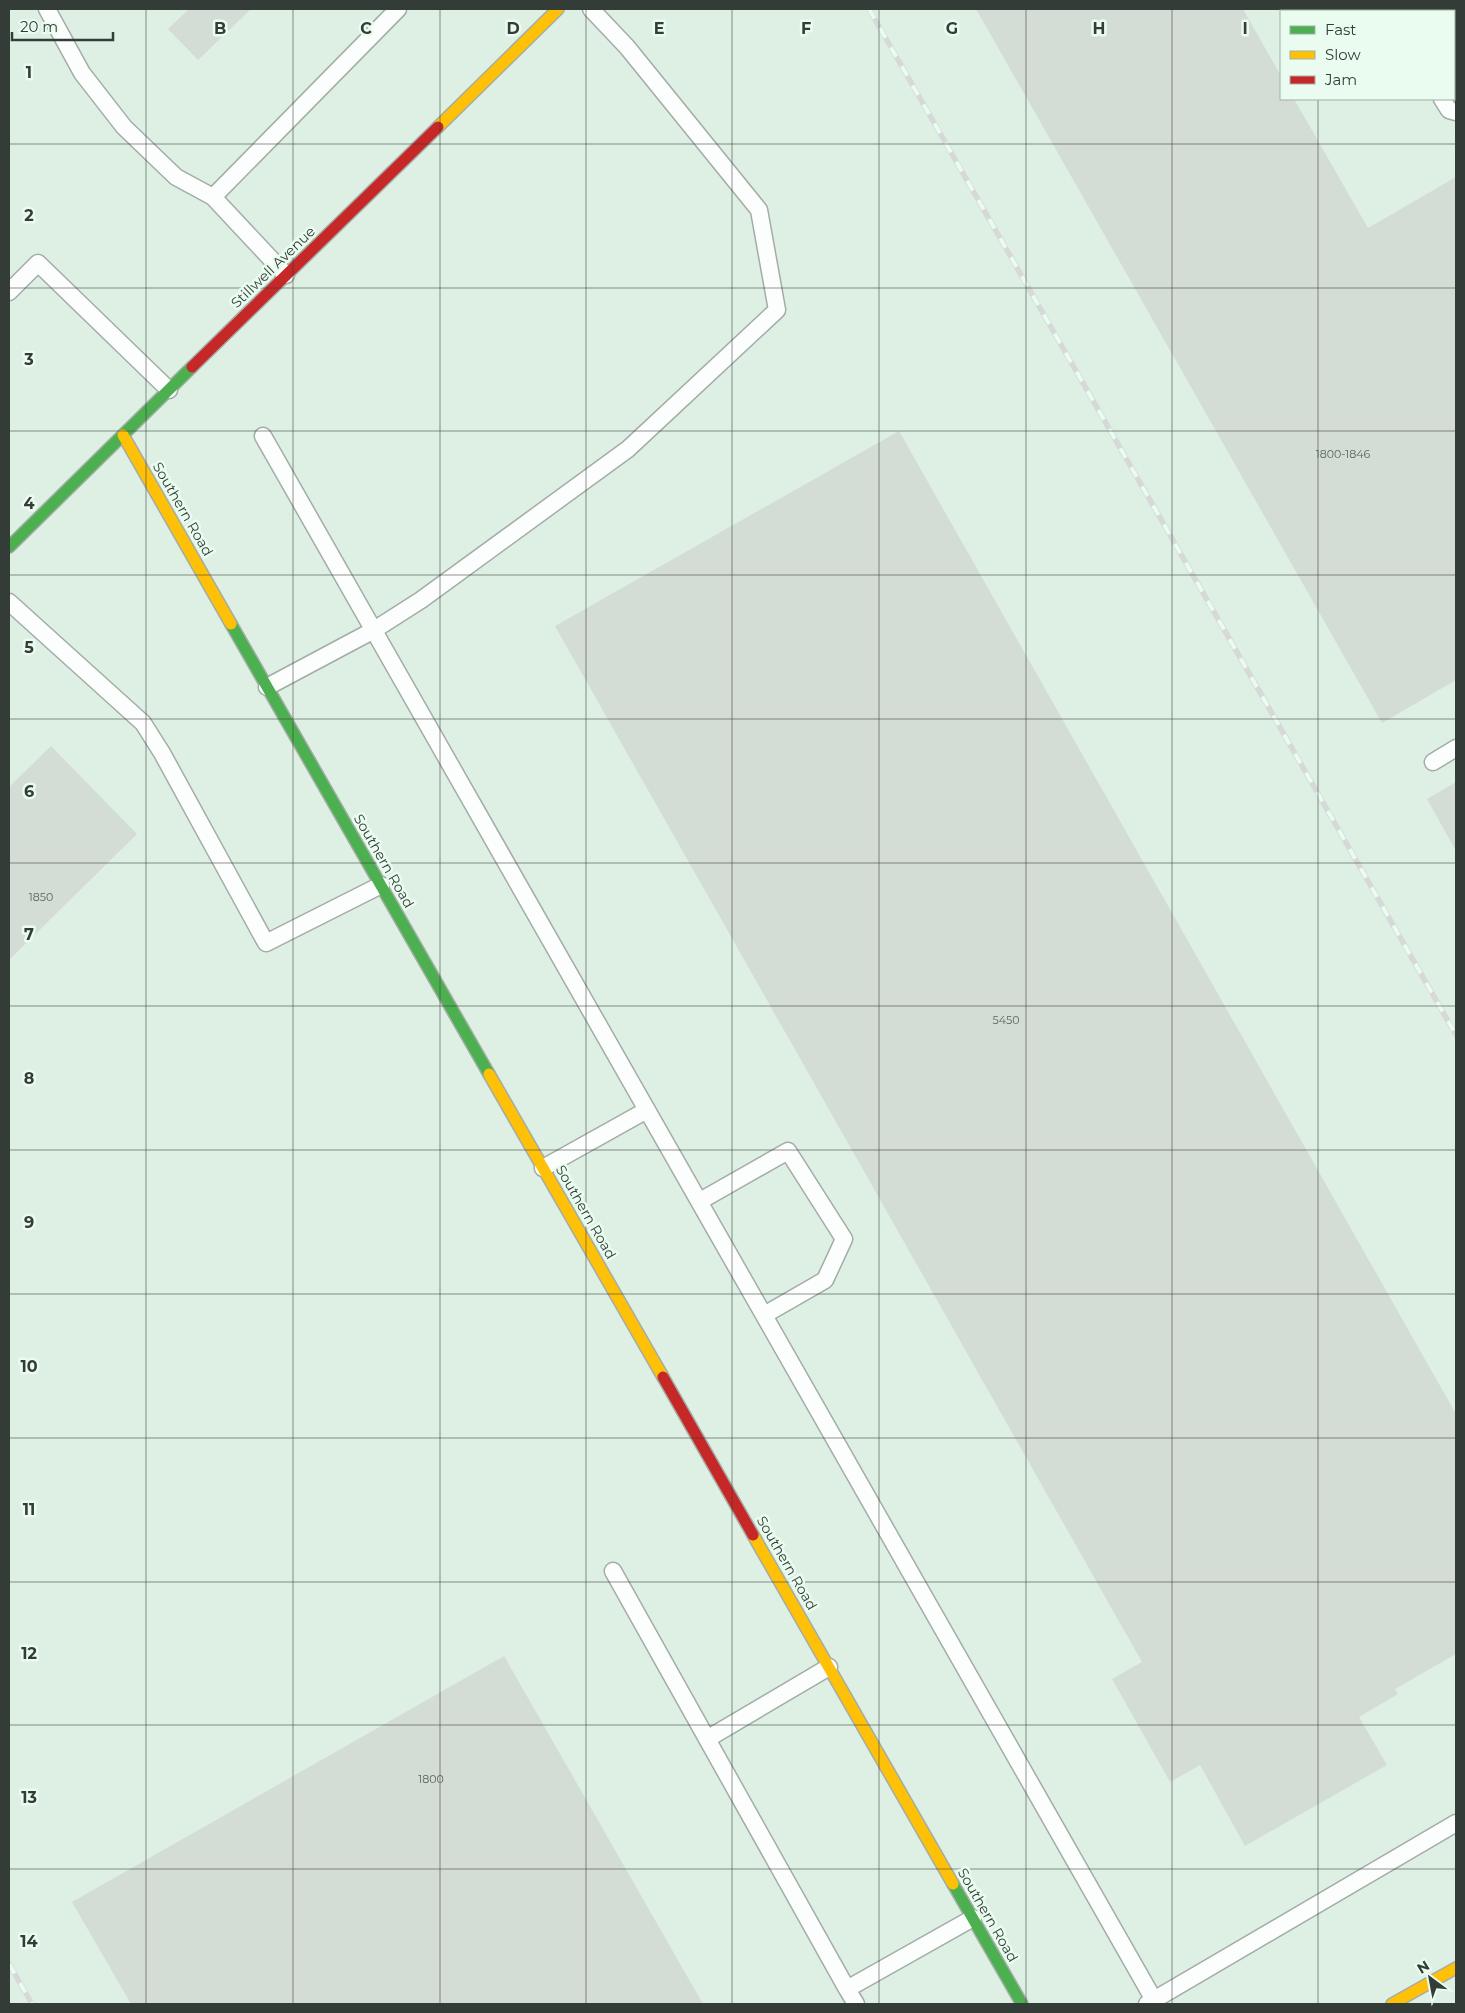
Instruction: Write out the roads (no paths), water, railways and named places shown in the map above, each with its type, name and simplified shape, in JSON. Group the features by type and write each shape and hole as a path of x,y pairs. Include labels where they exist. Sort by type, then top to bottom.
{"street":[{"name":"Stillwell Avenue","path":"9,547 558,9"},
{"name":"Southern Road","path":"123,435 1022,2004"},
{"path":"1392,2004 1456,1968"}],"lane":[{"path":"47,9 82,72 124,127 176,177 213,197 286,275"},
{"path":"213,197 398,9"},
{"path":"268,687 374,630 421,600 628,449 777,310 758,210 627,47 591,9"},
{"path":"1443,100 1449,110 1456,112"},
{"path":"9,292 38,263 169,390"},
{"path":"264,436 700,1201 1150,2002 1456,1823"},
{"path":"9,602 144,723 266,943 381,885"},
{"path":"1433,762 1456,748"},
{"path":"543,1168 647,1110"},
{"path":"700,1201 788,1151 844,1239 825,1280 764,1315"},
{"path":"612,1571 856,2004"},
{"path":"707,1739 829,1667"},
{"path":"847,1989 973,1918"}],"railway":[{"path":"869,9 1456,1035"},
{"path":"9,1964 32,2004"}]}
